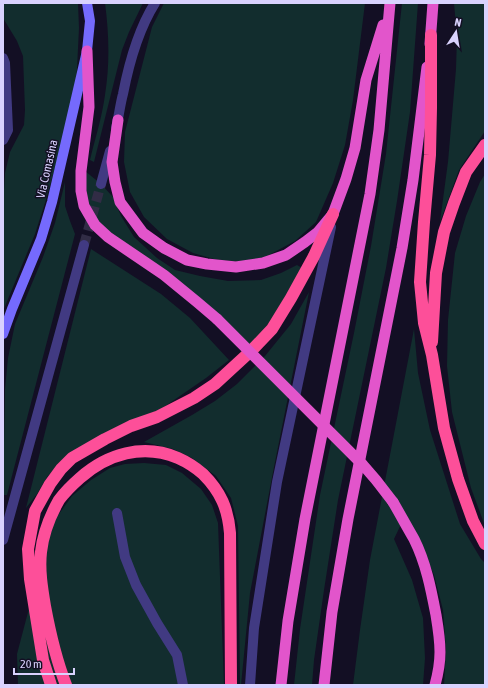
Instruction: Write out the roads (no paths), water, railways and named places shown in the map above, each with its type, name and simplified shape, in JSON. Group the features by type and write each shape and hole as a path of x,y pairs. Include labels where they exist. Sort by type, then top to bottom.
{"highway":[{"path":"51,685 43,660 30,579 28,549 35,511 50,484 72,458 131,426 156,417 194,398 215,384 252,350 272,329 314,256 333,214 346,179 355,148 366,80 390,3"},
{"path":"281,685 288,621 305,519 370,194 379,130 390,3"},
{"path":"324,685 332,612 348,519 402,248 413,180 431,35 433,3"},
{"path":"431,35 430,155 420,282 424,323 432,355 444,428 458,479 473,521 485,544"},
{"path":"87,51 89,107 81,171 81,191 84,206 95,225 108,237 164,275 216,319 363,465 393,502 414,540 426,571 434,602 439,631 440,651 439,670 435,685"},
{"path":"118,120 112,162 114,182 120,202 143,233 164,248 187,260 236,267 263,263 286,255 305,242 318,232 333,214"},
{"path":"432,355 436,273 444,232 466,172 485,144"},
{"path":"66,685 54,650 46,614 42,584 41,551 46,530 60,500 86,473 104,461 116,456 144,450 172,456 192,465 218,491 226,508 230,524 232,685"}],"main road":[{"name":"Via Comasina","path":"3,334 41,239 52,202 87,51 90,21 87,3"}],"street":[{"path":"101,184 135,48 146,18 155,3"},
{"path":"3,58 5,63 8,130 3,140"},
{"path":"250,685 254,628 277,482 333,214"},
{"path":"3,540 84,245"},
{"path":"117,513 125,557 136,585 157,624 177,655 184,685"}],"tunnel":[{"path":"84,245 101,184"}]}
